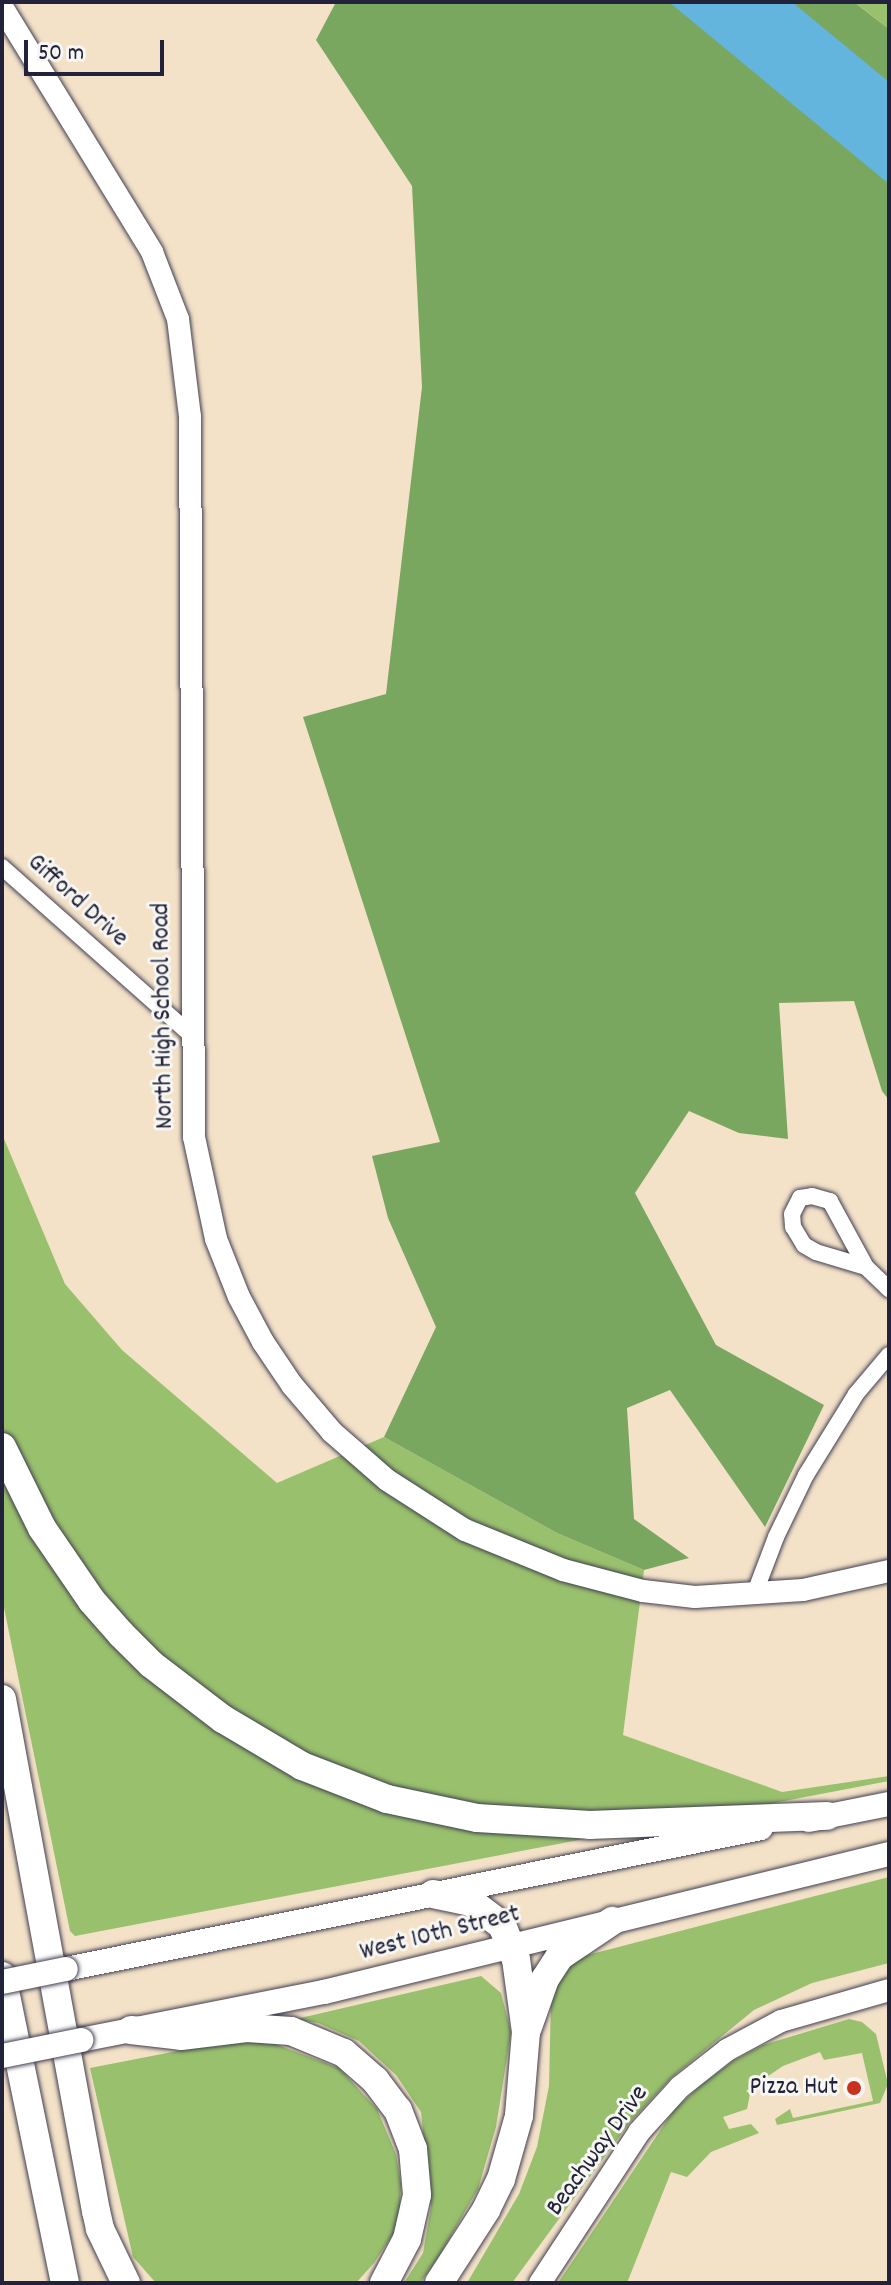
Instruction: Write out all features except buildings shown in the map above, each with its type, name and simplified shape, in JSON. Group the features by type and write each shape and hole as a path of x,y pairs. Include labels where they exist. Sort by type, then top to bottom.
{"highway":[{"path":"2,1447 42,1528 92,1601 121,1634 151,1664 213,1712 302,1766 387,1799 477,1818 590,1825 827,1816"},
{"path":"2,1699 96,2211 100,2229 126,2283"},
{"path":"433,1894 460,1898 484,1908 502,1925 512,1946 526,2032 519,2116 501,2179 479,2221 439,2283"},
{"path":"526,2032 545,1979 560,1956 612,1921"},
{"path":"2,1976 65,2283"},
{"path":"131,2030 181,2036 247,2028 291,2031 344,2053 375,2080 398,2110 413,2149 417,2195 407,2239 384,2283"}],"main road":[{"name":"West 10th Street","path":"2,1982 889,1804"},
{"name":"West 10th Street","path":"2,2056 324,1992 889,1854"}],"street":[{"name":"North High School Road","path":"2,7 152,252 169,289 183,344 190,417 191,1035 194,1137 216,1239 239,1297 263,1342 292,1385 332,1432 420,1504 465,1530 563,1570 643,1591 695,1597 803,1590 889,1571"},
{"name":"Gifford Drive","path":"2,867 191,1035"},
{"path":"866,1267 816,1252 804,1245 793,1227 792,1214 800,1198 812,1196 830,1201 866,1267 889,1289"},
{"path":"754,1595 776,1537 806,1475 856,1394 889,1355"},
{"name":"Beachway Drive","path":"540,2283 639,2132 680,2087 727,2050 781,2021 818,2007 889,1990"}],"green space":[{"path":"336,2 675,2 889,174 889,1100 882,1091 854,1001 779,1003 788,1139 739,1133 689,1111 635,1193 716,1345 824,1405 765,1527 670,1390 627,1408 634,1519 689,1558 644,1570 557,1533 384,1437 436,1327 388,1218 372,1156 440,1142 303,717 386,694 422,387 412,186 316,40"},
{"path":"786,2 854,2 889,29 889,83"},
{"path":"854,2 889,2 889,29 870,14"},
{"path":"2,1134 65,1284 122,1350 277,1483 384,1437 557,1533 644,1570 623,1735 782,1792 889,1776 889,1781 75,1936 70,1931 2,1598"},
{"path":"889,1877 889,1963 812,1983 754,2010 672,2077 630,2122 512,2283 467,2283 519,2194 537,2147 549,2086 551,1998 559,1978 576,1958"},
{"path":"481,1976 501,1993 511,2032 496,2127 478,2189 438,2258 420,2283 404,2283 423,2253 431,2207 421,2112 396,2075 359,2041 318,2023 296,2019"},
{"path":"849,2019 862,2022 876,2034 888,2084 880,2103 777,2125 775,2119 790,2109 793,2118 873,2101 862,2053 824,2060 820,2052 783,2066 746,2091 750,2094 747,2109 723,2117 729,2129 751,2124 759,2133 711,2152 687,2177 671,2172 627,2283 558,2283 674,2110 701,2085 733,2061 763,2045"},
{"path":"244,2038 267,2041 339,2068 377,2109 396,2154 401,2184 399,2225 374,2263 356,2283 156,2283 133,2257 90,2068"}],"water":[{"path":"669,2 792,2 889,82 889,184"}],"place":[{"name":"Pizza Hut","path":"854,2088"}]}
